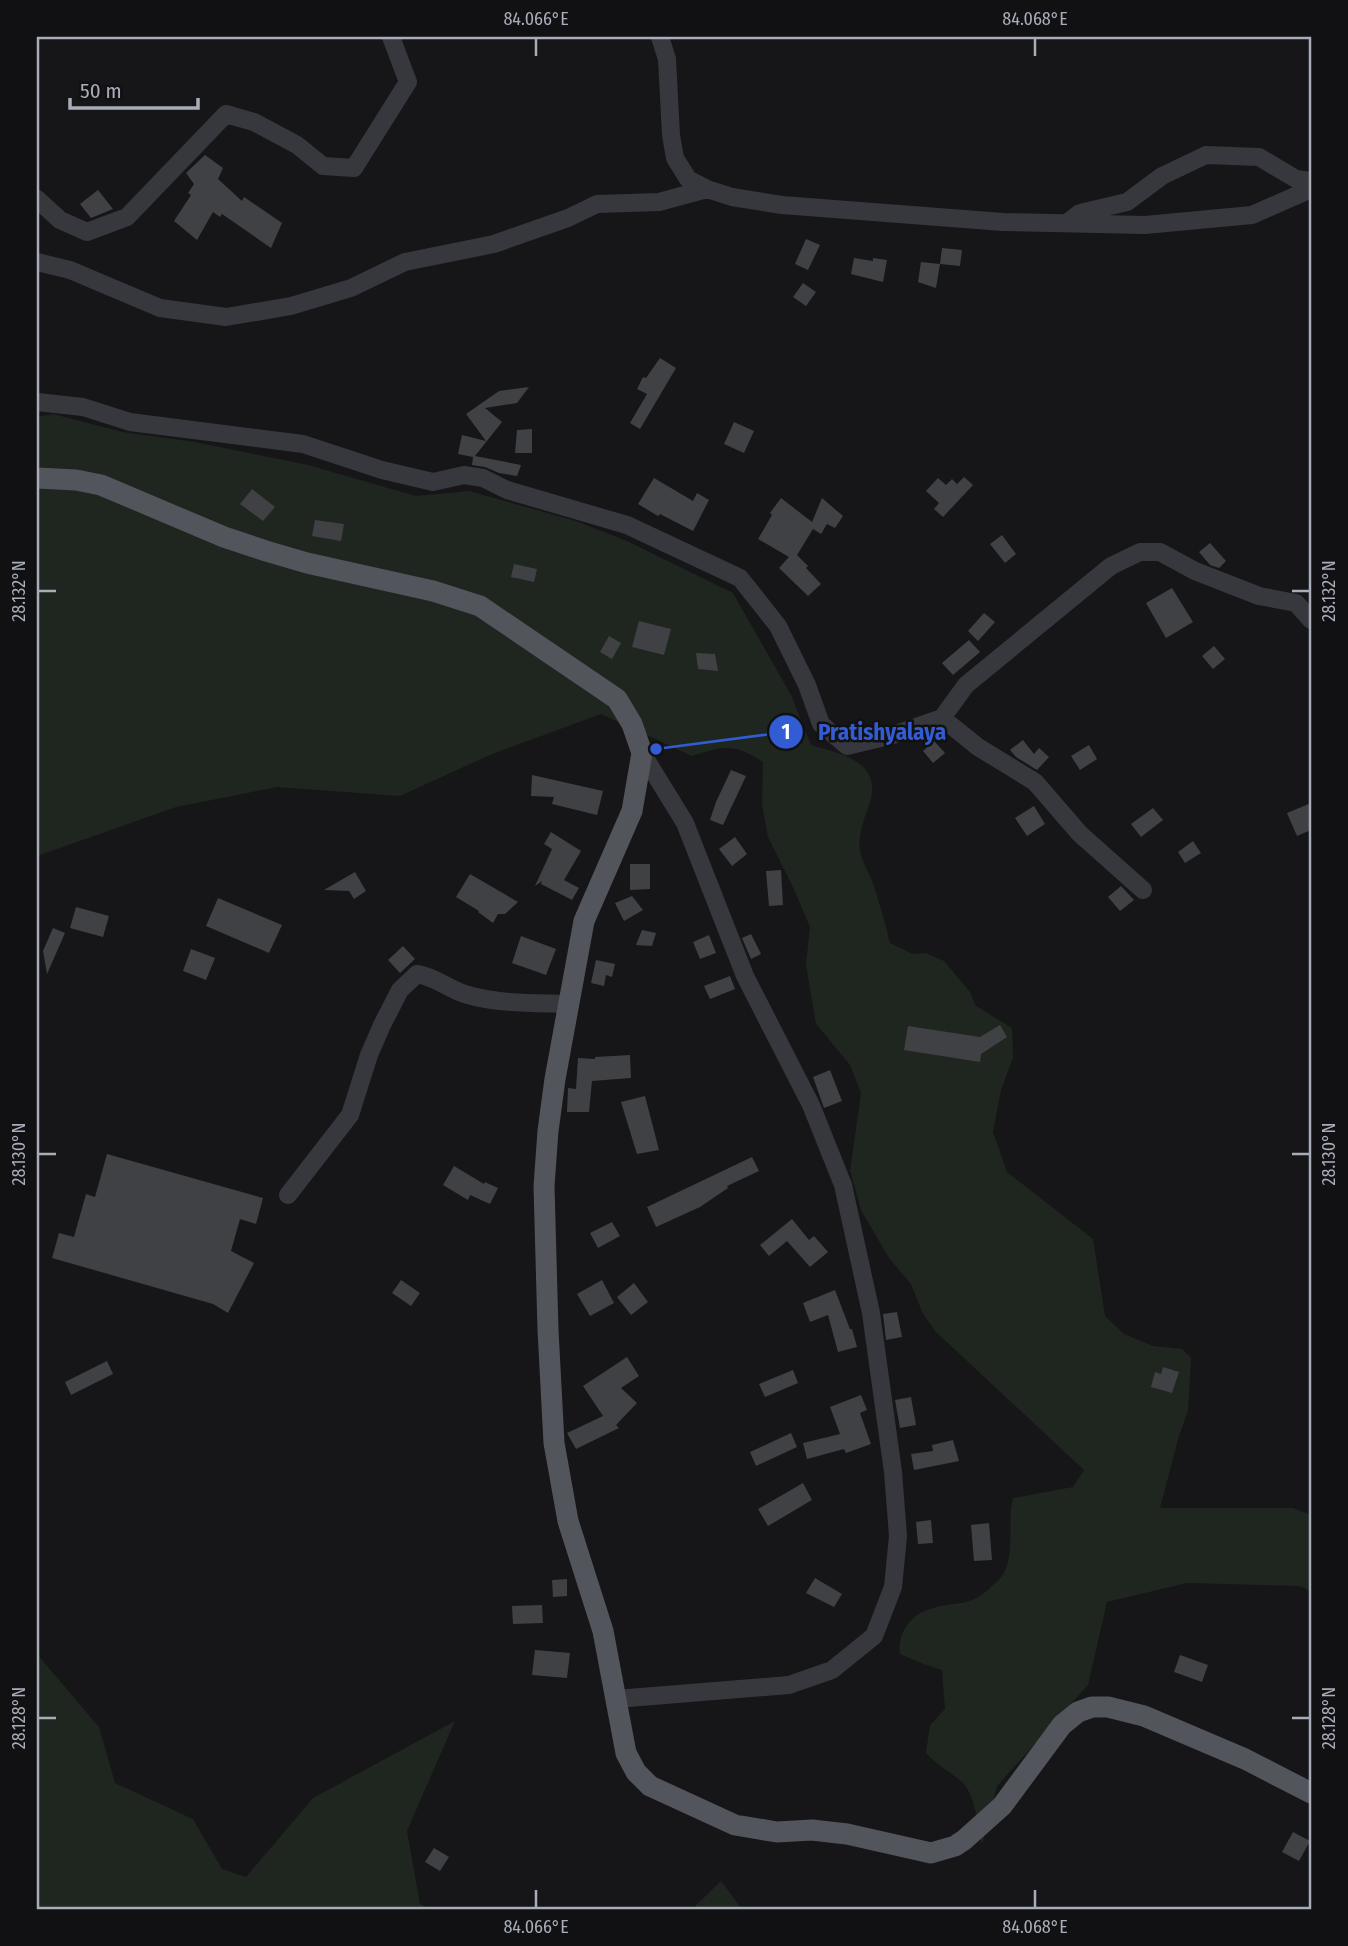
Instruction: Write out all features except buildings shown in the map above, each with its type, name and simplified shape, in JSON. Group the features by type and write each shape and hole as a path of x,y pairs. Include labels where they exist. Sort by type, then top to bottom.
{"main road":[{"path":"37,478 101,485 224,537 266,551 307,563 433,591 480,606 617,699 632,724 642,753 632,811 584,921 548,1131 544,1186 554,1443 568,1521 603,1631 626,1753 636,1772 650,1786 735,1825 777,1832 812,1830 847,1834 892,1843 919,1852 942,1851 964,1840 1002,1806 1062,1725 1079,1712 1092,1707 1125,1710 1144,1716 1245,1759 1311,1793"}],"street":[{"path":"37,199 60,220 88,232 127,217 226,114 254,122 297,145 323,166 354,168 408,82 391,37"},
{"path":"660,37 667,59 675,159 688,179 732,197 782,205 1003,222 1145,225 1252,215 1311,189"},
{"path":"1068,223 1080,213 1127,202 1162,176 1206,155 1259,156 1296,179 1311,181"},
{"path":"37,261 71,270 160,308 226,317 290,306 339,291 405,262 494,244 568,218 597,204 659,202 707,189"},
{"path":"37,402 83,407 130,422 303,444 382,470 433,482 464,475 482,478 507,490 627,525 740,578 778,626 807,685 821,724 847,746 893,735 942,718 966,685 1111,566 1140,552 1160,552 1195,571 1259,596 1296,603 1311,620"},
{"path":"942,718 978,747 1035,782 1080,834 1143,890"},
{"path":"616,1699 789,1685 832,1670 874,1636 893,1587 898,1536 893,1472 871,1313 844,1185 811,1104 745,976 685,823 642,753"},
{"path":"288,1195 351,1115 369,1055 382,1025 400,990 417,974 431,976 449,988 469,996 568,1004"}],"shaded area":[{"path":"53,414 123,432 195,442 308,465 416,496 469,491 576,521 627,541 733,593 791,695 811,745 849,757 867,771 872,793 861,829 860,850 890,943 913,954 926,953 944,961 970,992 976,1006 1012,1028 1013,1058 1001,1090 993,1132 1007,1172 1093,1239 1105,1316 1124,1334 1153,1346 1182,1349 1191,1358 1188,1411 1160,1508 1293,1508 1311,1515 1311,1591 1299,1586 1187,1583 1107,1602 1088,1685 997,1786 982,1844 973,1802 966,1787 926,1753 930,1725 945,1709 942,1670 900,1654 901,1639 906,1626 916,1616 940,1606 977,1598 1002,1576 1009,1555 1013,1498 1073,1487 1084,1470 936,1332 923,1314 911,1284 889,1258 861,1210 850,1171 861,1093 850,1065 816,1024 806,965 810,927 768,837 762,804 763,762 729,748 692,756 601,714 490,755 400,796 277,787 176,807 37,856 37,417"},
{"path":"37,1654 99,1727 115,1783 193,1819 222,1869 246,1877 313,1798 455,1721 407,1831 420,1904 431,1909 37,1909"},
{"path":"721,1881 742,1909 692,1909"}],"place":[{"name":"Pratishyalaya","path":"656,749"}]}
